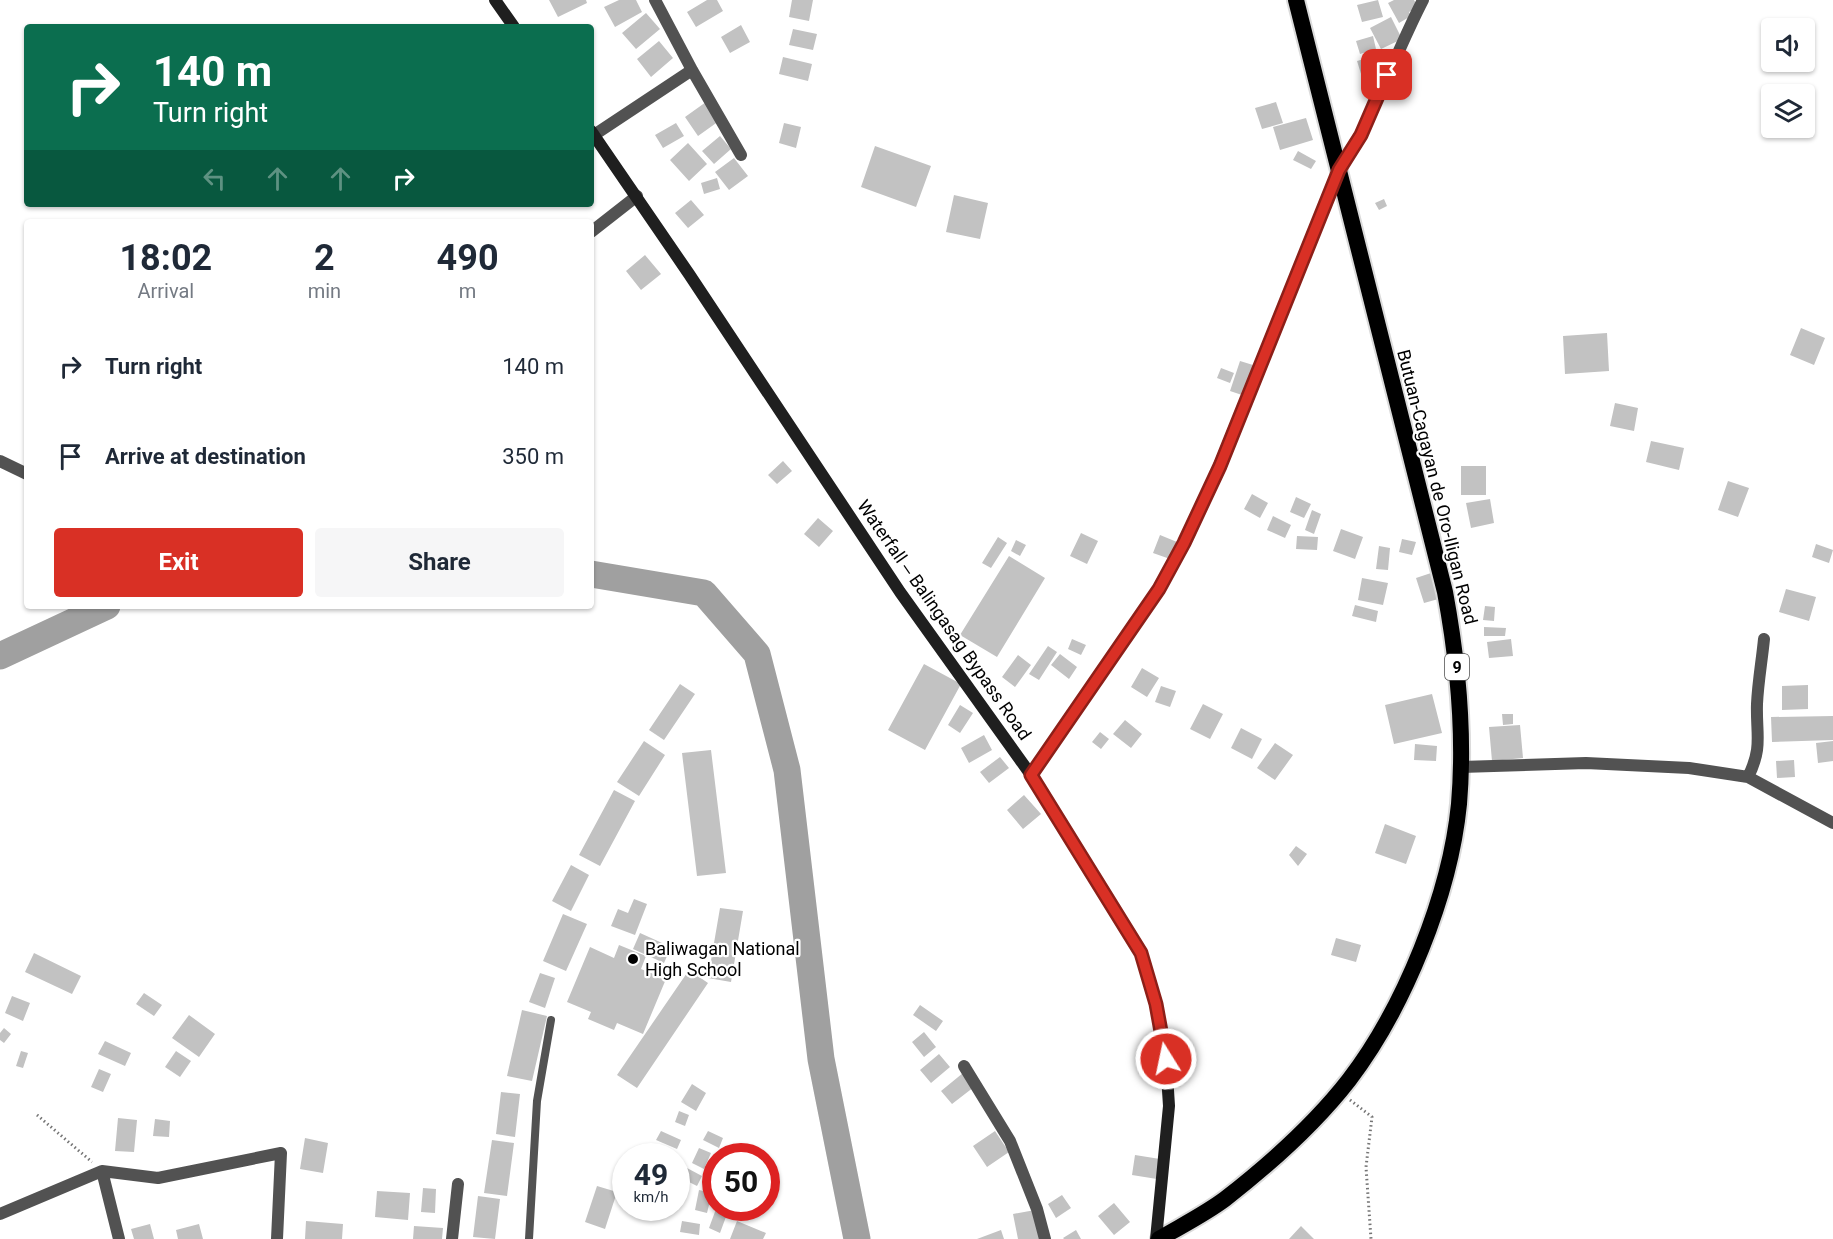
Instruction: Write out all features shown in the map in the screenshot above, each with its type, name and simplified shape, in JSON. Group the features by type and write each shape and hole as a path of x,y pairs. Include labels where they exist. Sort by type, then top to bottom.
{"highway":[{"name":"Butuan-Cagayan de Oro-Iligan Road","path":"1157,1239 1223,1200 1295,1139 1339,1092 1366,1055 1408,981 1426,934 1449,856 1459,807 1461,767 1455,651 1444,592 1296,0"}],"main road":[{"path":"495,0 512,24"},
{"name":"Waterfall ‒ Balingasag Bypass Road","path":"594,134 894,582 1031,775 1141,953 1156,1004 1166,1059 1168,1106 1157,1239"}],"street":[{"path":"655,0 741,155"},
{"path":"1031,775 1159,589 1184,543 1220,466 1339,170 1361,135 1423,0"},
{"path":"594,132 692,70"},
{"path":"594,230 637,196"},
{"path":"0,461 24,473"},
{"path":"1748,777 1756,762 1759,746 1757,704 1764,639"},
{"path":"1461,767 1586,763 1689,768 1748,777 1833,823"},
{"path":"963,1066 1010,1141 1037,1209 1045,1239"},
{"path":"0,1214 102,1171 158,1178 281,1153 277,1239"},
{"path":"102,1171 119,1239"},
{"path":"452,1239 458,1184"}],"lane":[{"path":"529,1239 537,1101 551,1020"}],"path":[{"path":"1339,1092 1372,1117 1366,1167 1371,1239"},
{"path":"37,1115 102,1171"}],"building":[{"path":"549,0 586,0 587,3 558,17"},
{"path":"619,0 636,0 642,12 615,27 604,7"},
{"path":"707,0 717,0 723,11 696,27 687,12"},
{"path":"792,0 813,0 809,21 789,17"},
{"path":"1378,0 1383,17 1362,22 1357,5"},
{"path":"1394,0 1414,0 1418,7 1409,12 1411,16 1399,23 1388,3"},
{"path":"646,13 660,29 636,49 622,33"},
{"path":"1391,17 1402,39 1381,49 1370,28"},
{"path":"741,25 750,42 730,53 721,37"},
{"path":"793,29 817,34 813,50 789,45"},
{"path":"1373,36 1376,49 1360,54 1356,41"},
{"path":"659,41 673,58 651,77 637,59"},
{"path":"1378,55 1383,70 1362,77 1357,61"},
{"path":"783,57 812,64 808,81 779,74"},
{"path":"706,102 719,121 698,136 685,117"},
{"path":"1276,102 1283,123 1262,129 1255,108"},
{"path":"1306,118 1313,140 1280,150 1273,127"},
{"path":"676,123 684,136 663,148 655,135"},
{"path":"784,123 801,127 796,148 779,143"},
{"path":"720,136 731,149 714,164 702,151"},
{"path":"688,143 707,164 689,181 670,160"},
{"path":"875,146 931,166 916,207 861,187"},
{"path":"1298,151 1316,161 1311,169 1293,160"},
{"path":"734,158 748,176 729,190 715,172"},
{"path":"717,178 720,189 704,194 701,183"},
{"path":"954,195 988,203 980,239 946,232"},
{"path":"1384,199 1387,206 1379,210 1375,203"},
{"path":"691,200 704,215 688,228 675,213"},
{"path":"645,255 661,274 641,290 626,271"},
{"path":"1801,328 1825,338 1814,365 1790,355"},
{"path":"1607,333 1609,371 1565,374 1563,336"},
{"path":"1240,361 1253,365 1242,395 1230,391"},
{"path":"1221,368 1234,373 1230,383 1217,378"},
{"path":"1615,403 1638,408 1634,431 1610,426"},
{"path":"1651,441 1684,448 1679,470 1646,462"},
{"path":"783,461 792,471 777,484 768,475"},
{"path":"1461,466 1486,466 1486,495 1461,495"},
{"path":"1728,481 1749,488 1738,517 1718,510"},
{"path":"1252,494 1268,503 1260,518 1244,509"},
{"path":"1296,497 1311,504 1304,518 1290,512"},
{"path":"1490,499 1494,523 1471,528 1466,503"},
{"path":"1312,510 1321,514 1314,534 1305,530"},
{"path":"1273,516 1291,525 1285,538 1267,530"},
{"path":"818,518 833,531 819,547 804,534"},
{"path":"1341,529 1363,537 1355,559 1333,551"},
{"path":"1081,533 1098,541 1087,564 1070,556"},
{"path":"1160,535 1177,542 1170,559 1153,553"},
{"path":"1297,536 1318,537 1317,550 1296,549"},
{"path":"998,537 1007,543 991,568 982,563"},
{"path":"1402,539 1416,542 1412,555 1399,552"},
{"path":"1016,540 1026,545 1020,556 1011,551"},
{"path":"1816,544 1833,550 1829,563 1812,557"},
{"path":"1379,546 1390,548 1388,570 1376,569"},
{"path":"1009,556 1045,578 997,657 960,635"},
{"path":"1434,572 1442,598 1424,603 1416,578"},
{"path":"1362,578 1388,583 1383,605 1358,600"},
{"path":"1786,589 1816,597 1809,621 1779,612"},
{"path":"1355,605 1378,611 1376,622 1352,616"},
{"path":"1485,606 1495,607 1494,621 1483,620"},
{"path":"1484,627 1506,628 1505,636 1484,636"},
{"path":"1072,639 1086,645 1081,655 1068,649"},
{"path":"1511,639 1513,656 1489,658 1487,642"},
{"path":"1048,646 1057,652 1039,680 1029,674"},
{"path":"1060,654 1077,667 1069,679 1051,665"},
{"path":"1018,655 1031,665 1015,687 1002,677"},
{"path":"924,664 961,684 925,750 888,730"},
{"path":"1142,668 1159,678 1147,697 1131,687"},
{"path":"680,684 695,694 664,740 649,730"},
{"path":"1808,685 1808,709 1782,710 1782,686"},
{"path":"1161,686 1176,691 1170,707 1155,702"},
{"path":"1432,694 1442,733 1394,744 1385,705"},
{"path":"1203,704 1223,714 1210,739 1190,729"},
{"path":"960,705 973,713 960,733 948,725"},
{"path":"1502,714 1513,714 1513,724 1503,725"},
{"path":"1833,716 1833,740 1772,742 1771,717"},
{"path":"1125,720 1142,734 1131,748 1113,734"},
{"path":"1520,725 1523,758 1492,761 1489,727"},
{"path":"1241,728 1262,739 1252,759 1231,748"},
{"path":"1100,732 1109,739 1101,749 1092,742"},
{"path":"984,735 992,750 969,763 961,748"},
{"path":"644,741 665,755 639,796 617,782"},
{"path":"1833,741 1833,761 1818,763 1816,743"},
{"path":"1275,743 1293,755 1275,780 1257,768"},
{"path":"1415,744 1437,746 1436,761 1414,760"},
{"path":"711,750 726,873 697,876 682,753"},
{"path":"1000,757 1009,768 989,783 980,772"},
{"path":"1794,760 1795,777 1777,778 1776,761"},
{"path":"614,790 635,801 600,866 579,855"},
{"path":"1024,795 1041,814 1023,829 1007,810"},
{"path":"1385,824 1416,836 1406,864 1375,853"},
{"path":"1296,846 1307,854 1298,866 1289,855"},
{"path":"571,865 589,875 571,911 552,901"},
{"path":"634,899 647,904 635,935 611,926 618,909 628,913"},
{"path":"720,908 743,911 731,982 708,978"},
{"path":"563,914 587,924 566,971 543,961"},
{"path":"640,933 671,947 664,963 633,949"},
{"path":"1336,938 1361,945 1356,962 1331,955"},
{"path":"619,945 646,956 641,969 666,979 643,1034 617,1023 614,1030 588,1019 591,1012 567,1002 590,947 614,958"},
{"path":"34,953 81,976 72,994 25,972"},
{"path":"689,970 708,983 637,1088 617,1075"},
{"path":"540,973 555,978 545,1008 529,1002"},
{"path":"144,993 162,1005 154,1016 136,1004"},
{"path":"12,996 30,1003 23,1021 5,1013"},
{"path":"920,1005 943,1021 936,1031 913,1015"},
{"path":"522,1010 547,1016 532,1081 507,1076"},
{"path":"189,1015 215,1034 199,1057 172,1038"},
{"path":"4,1028 11,1034 4,1043 0,1040 0,1033"},
{"path":"924,1032 936,1047 924,1057 912,1042"},
{"path":"105,1041 131,1053 125,1066 98,1054"},
{"path":"21,1051 28,1053 23,1068 16,1066"},
{"path":"176,1051 191,1061 180,1077 165,1067"},
{"path":"939,1054 950,1067 931,1083 920,1070"},
{"path":"99,1069 111,1074 103,1092 91,1087"},
{"path":"963,1073 974,1087 952,1104 941,1091"},
{"path":"692,1084 706,1093 696,1111 681,1102"},
{"path":"501,1092 520,1094 515,1137 496,1134"},
{"path":"679,1111 689,1115 685,1126 675,1122"},
{"path":"118,1118 137,1120 134,1152 115,1151"},
{"path":"155,1119 170,1121 169,1137 153,1136"},
{"path":"661,1131 681,1140 680,1143 663,1143 656,1140"},
{"path":"708,1131 723,1138 721,1143 709,1143 703,1140"},
{"path":"995,1131 1009,1152 987,1167 973,1146"},
{"path":"305,1138 328,1143 323,1173 300,1169"},
{"path":"492,1140 514,1143 507,1196 484,1193"},
{"path":"699,1148 702,1149 702,1168 692,1163"},
{"path":"1135,1155 1160,1159 1157,1179 1132,1175"},
{"path":"690,1170 702,1176 697,1186 690,1182"},
{"path":"597,1186 612,1190 612,1207 605,1229 585,1222"},
{"path":"423,1188 436,1189 435,1213 421,1212"},
{"path":"699,1190 702,1191 702,1212 695,1210"},
{"path":"377,1191 410,1193 408,1220 375,1217"},
{"path":"1062,1195 1071,1208 1056,1218 1048,1204"},
{"path":"478,1196 500,1199 495,1239 473,1237"},
{"path":"1114,1203 1130,1222 1114,1235 1098,1216"},
{"path":"1035,1210 1041,1239 1018,1239 1013,1214"},
{"path":"306,1221 343,1224 342,1239 305,1239"},
{"path":"682,1221 700,1224 699,1235 680,1232"},
{"path":"712,1221 724,1221 720,1233 709,1228"},
{"path":"737,1221 766,1233 763,1239 730,1239"},
{"path":"150,1224 154,1239 134,1239 131,1229"},
{"path":"199,1224 203,1239 178,1239 176,1230"},
{"path":"414,1226 443,1228 442,1239 413,1239"},
{"path":"1301,1226 1314,1239 1289,1239"},
{"path":"1001,1230 1004,1239 977,1239"},
{"path":"1076,1230 1081,1239 1063,1238"}],"waterway":[{"path":"594,575 704,593 757,654 787,770 821,1059 857,1239"},
{"path":"0,656 101,609"}],"place":[{"name":"Baliwagan National High School","path":"633,959"}],"route":[{"path":"1166,1059 1156,1004 1141,953 1031,775 1159,589 1184,543 1220,466 1339,170 1361,135 1387,75"}]}
